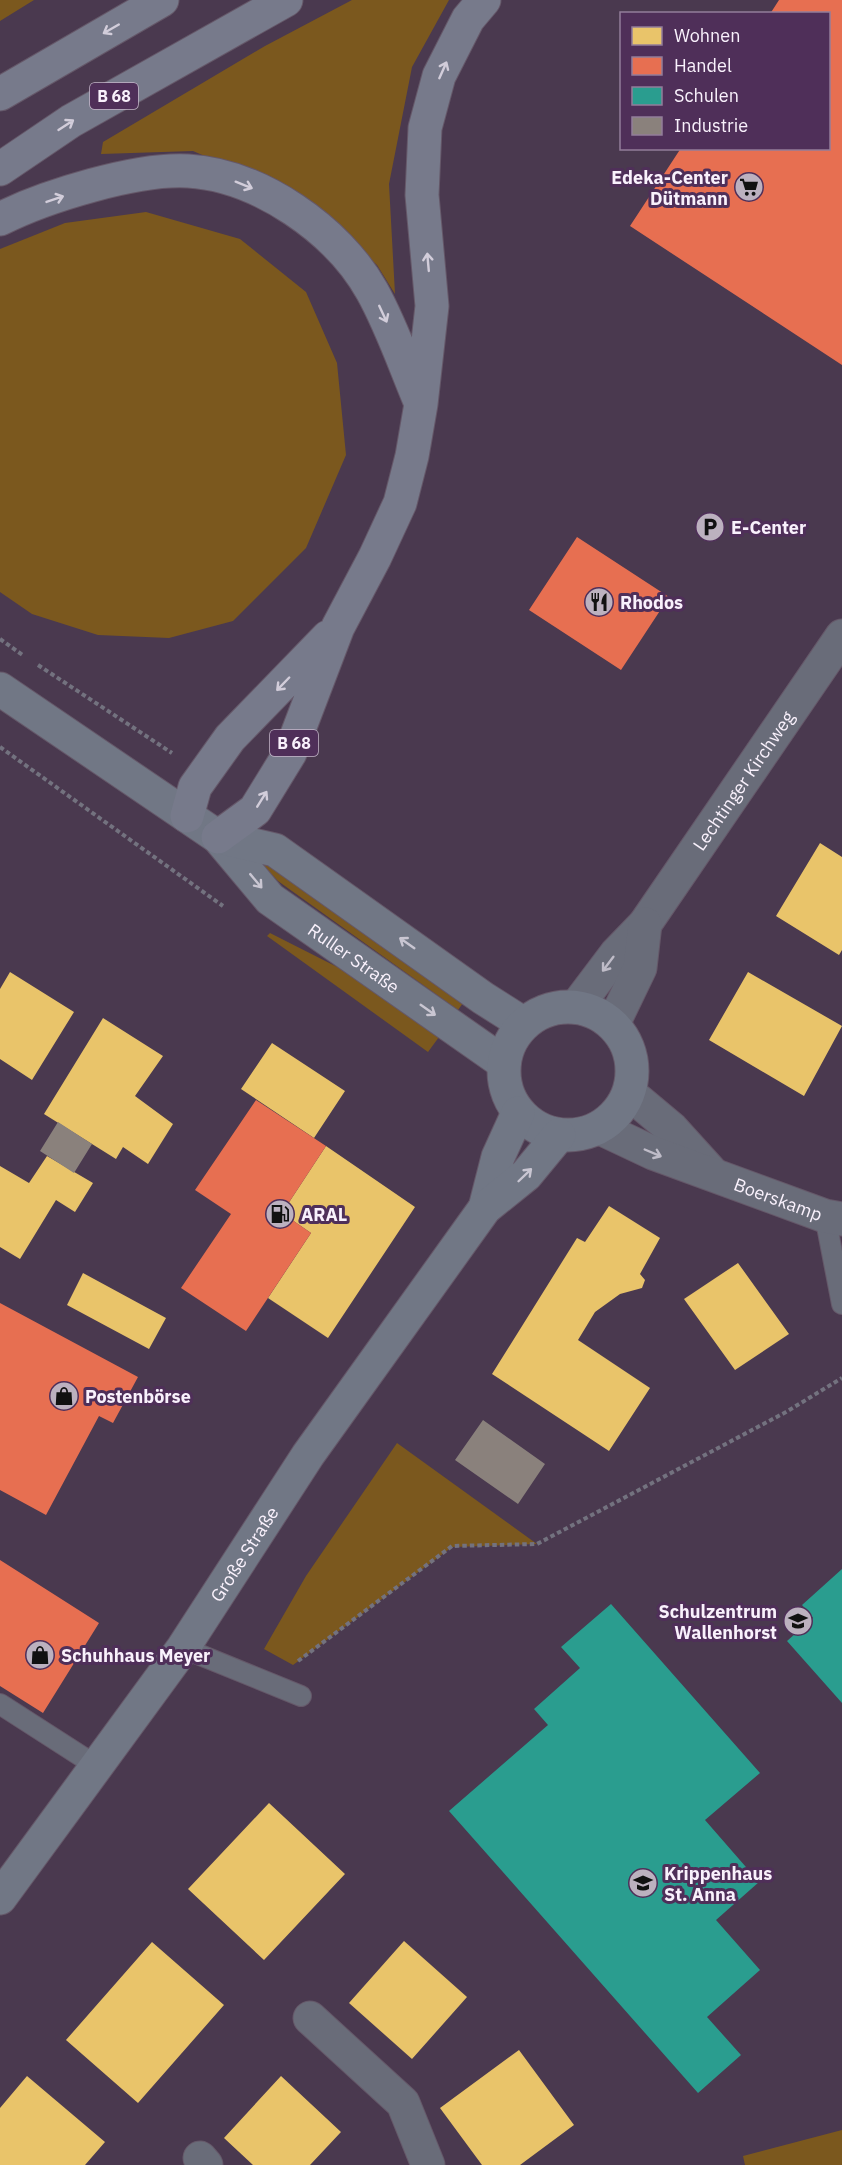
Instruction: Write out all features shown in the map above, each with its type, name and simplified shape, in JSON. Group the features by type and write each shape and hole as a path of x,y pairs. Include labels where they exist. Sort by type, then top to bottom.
{"highway":[{"path":"0,94 162,0"},
{"name":"B 68","path":"0,169 71,121 286,0"},
{"path":"421,404 432,306 422,195 425,128 439,76 468,18 484,0"},
{"path":"0,219 112,178 188,171 240,182 291,206 336,244 371,290 421,404"},
{"name":"B 68","path":"218,837 255,810 290,753 338,627 375,557 400,502 412,456 421,404"},
{"name":"B 68","path":"187,816 195,787 230,738 338,627"}],"street":[{"name":"Lechtinger Kirchweg","path":"576,1007 616,954 645,924 842,636"},
{"name":"Ruller Straße","path":"0,689 218,837 270,899 504,1063"},
{"name":"Ruller Straße","path":"218,837 275,850 483,998 524,1024"},
{"name":"Lechtinger Kirchweg","path":"613,1024 639,968 645,924"},
{"path":"557,1007 576,1007 596,1012 613,1024 624,1039 631,1056 633,1075 629,1093 622,1107 600,1128 580,1135 559,1136 530,1124 518,1113 509,1098 504,1081 504,1063 507,1049 524,1024 539,1013 557,1007"},
{"name":"Boerskamp","path":"629,1093 672,1129 715,1176"},
{"name":"Große Straße","path":"485,1208 498,1157 518,1113"},
{"name":"Boerskamp","path":"600,1128 653,1153 834,1218"},
{"name":"Große Straße","path":"0,1898 183,1648 308,1455 485,1208 526,1175 559,1136"},
{"path":"310,2018 403,2103 428,2165"}],"lane":[{"path":"834,1218 842,1304"},
{"path":"183,1648 301,1696"},
{"path":"0,1704 98,1767"}],"path":[{"path":"0,747 224,907"},
{"path":"293,1665 452,1546 537,1544 786,1412 842,1378"}],"shaded area":[{"path":"0,0 34,0 0,21"},
{"path":"352,0 449,0 412,67 389,184 395,294 377,265 298,196 193,151 101,154 103,142 265,46"},
{"path":"146,212 240,239 306,292 337,363 346,455 306,548 233,621 169,638 98,635 32,614 0,592 0,249 65,223"},
{"path":"260,855 463,1003 458,1010 278,881 256,858"},
{"path":"270,933 351,974 439,1037 428,1052 267,936"},
{"path":"397,1443 537,1544 452,1547 293,1665 264,1649 306,1576"},
{"path":"842,2130 842,2165 745,2165 743,2156"}],"building: Wohnen":[{"path":"820,843 842,857 842,950 839,955 776,916"},
{"path":"10,972 74,1012 32,1080 0,1059 0,989"},
{"path":"748,972 842,1026 804,1096 709,1040"},
{"path":"103,1018 163,1056 135,1096 173,1124 148,1164 123,1147 116,1159 44,1114"},
{"path":"272,1043 345,1091 314,1138 241,1089"},
{"path":"326,1146 415,1207 328,1338 268,1298 311,1233 282,1213"},
{"path":"47,1156 93,1183 75,1212 56,1200 20,1259 0,1247 0,1166 29,1183"},
{"path":"609,1206 660,1238 640,1274 645,1280 642,1288 620,1294 595,1312 578,1340 650,1388 609,1451 492,1374 577,1238 585,1242"},
{"path":"738,1263 789,1334 735,1370 684,1299"},
{"path":"83,1273 166,1318 149,1349 67,1305"},
{"path":"269,1803 345,1874 264,1960 188,1889"},
{"path":"404,1941 467,1997 412,2059 349,2003"},
{"path":"152,1942 224,2005 138,2103 66,2040"},
{"path":"519,2050 574,2125 520,2165 482,2165 440,2108"},
{"path":"27,2076 105,2142 85,2165 0,2165 0,2108"},
{"path":"281,2076 341,2132 310,2165 253,2165 224,2138"}],"building: Handel":[{"name":"Edeka-Center Dütmann","path":"779,0 842,0 842,365 630,226 680,150 830,150 830,12 771,12"},
{"path":"577,537 669,597 621,670 529,610"},
{"path":"256,1100 326,1146 282,1213 311,1233 246,1331 181,1288 231,1214 195,1190"},
{"name":"Postenbörse","path":"0,1303 138,1377 113,1423 99,1416 46,1515 0,1490"},
{"name":"Schuhhaus Meyer","path":"0,1560 99,1623 43,1713 0,1686"}],"building: Schulen":[{"path":"842,1569 842,1703 787,1641 813,1618 802,1605"},
{"path":"611,1604 760,1773 705,1820 759,1882 716,1920 760,1970 707,2017 741,2055 698,2093 449,1811 548,1725 534,1709 580,1668 561,1647"}],"building: Industrie":[{"path":"58,1122 92,1144 74,1173 40,1151"},
{"path":"483,1420 545,1464 518,1504 455,1460"}],"place":[{"name":"Edeka-Center Dütmann","path":"749,187"},
{"name":"E-Center","path":"710,527"},
{"name":"Rhodos","path":"599,602"},
{"name":"ARAL","path":"280,1214"},
{"name":"Postenbörse","path":"64,1396"},
{"name":"Schulzentrum Wallenhorst","path":"798,1621"},
{"name":"Schuhhaus Meyer","path":"40,1655"},
{"name":"Krippenhaus St. Anna","path":"643,1883"}]}
